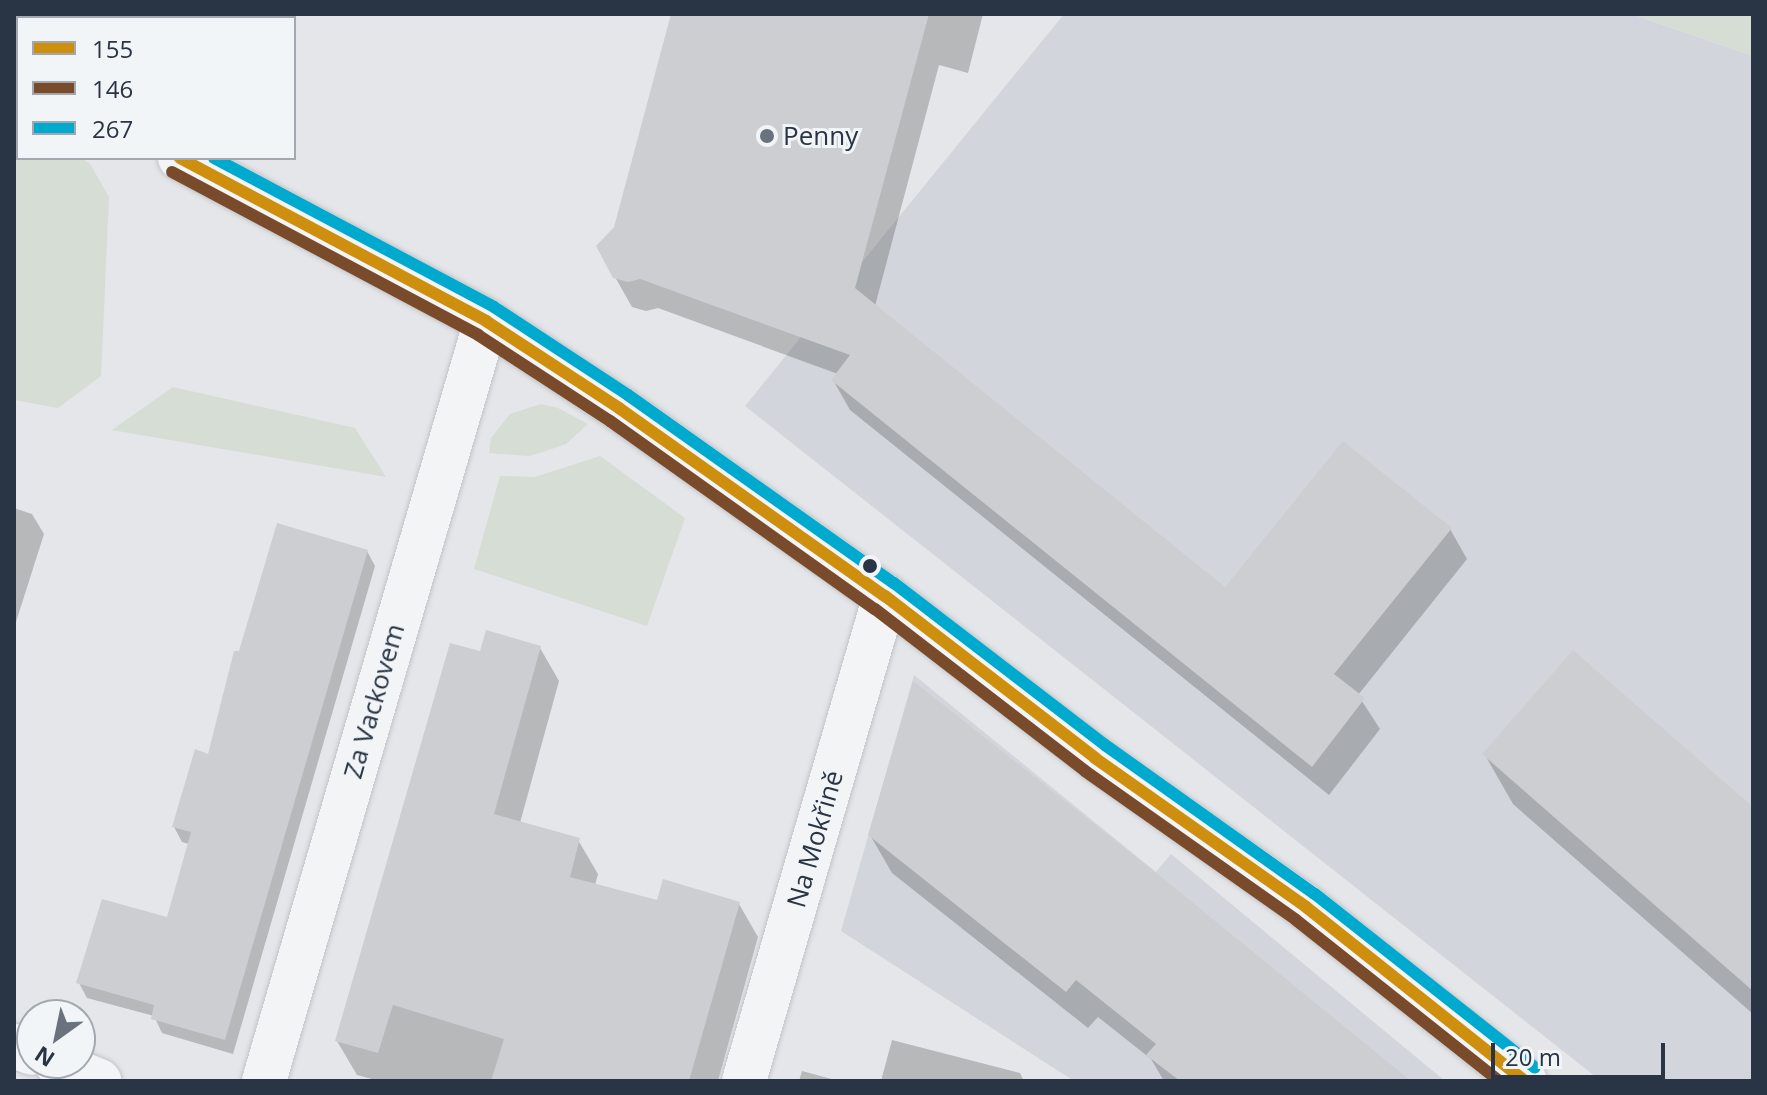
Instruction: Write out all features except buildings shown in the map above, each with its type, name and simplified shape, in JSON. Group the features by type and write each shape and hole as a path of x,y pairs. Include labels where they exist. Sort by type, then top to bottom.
{"street":[{"path":"184,160 486,321 619,408 885,596 1095,758 1306,907 1525,1081"},
{"name":"Za Vackovem","path":"264,1081 486,321"},
{"name":"Na Mokřině","path":"744,1081 885,596"}],"shaded area":[{"path":"14,14 210,14 16,16 14,34"},
{"path":"48,14 117,14 116,16"},
{"path":"1064,14 1632,14 1753,56 1753,1081 1601,1081 745,406"},
{"path":"1633,14 1753,14 1753,56"},
{"path":"14,114 16,160 84,160 90,164 109,197 101,376 58,408 14,400"},
{"path":"173,387 355,428 386,477 112,430"},
{"path":"541,404 558,408 588,424 566,444 529,456 489,453 491,438 510,414"},
{"path":"600,456 685,518 647,626 474,569 500,476 535,477"},
{"path":"914,675 1156,872 1171,854 1445,1081 1074,1081 841,931"}],"transit line":[{"name":"155","path":"184,160 486,321 619,408 885,596 1095,758 1306,907 1525,1081"},
{"name":"267","path":"218,160 494,307 628,395 894,583 1105,745 1315,894 1535,1068"},
{"name":"146","path":"172,172 478,335 610,421 875,609 1085,771 1296,920 1499,1081"}],"place":[{"name":"Penny","path":"767,136"}]}
